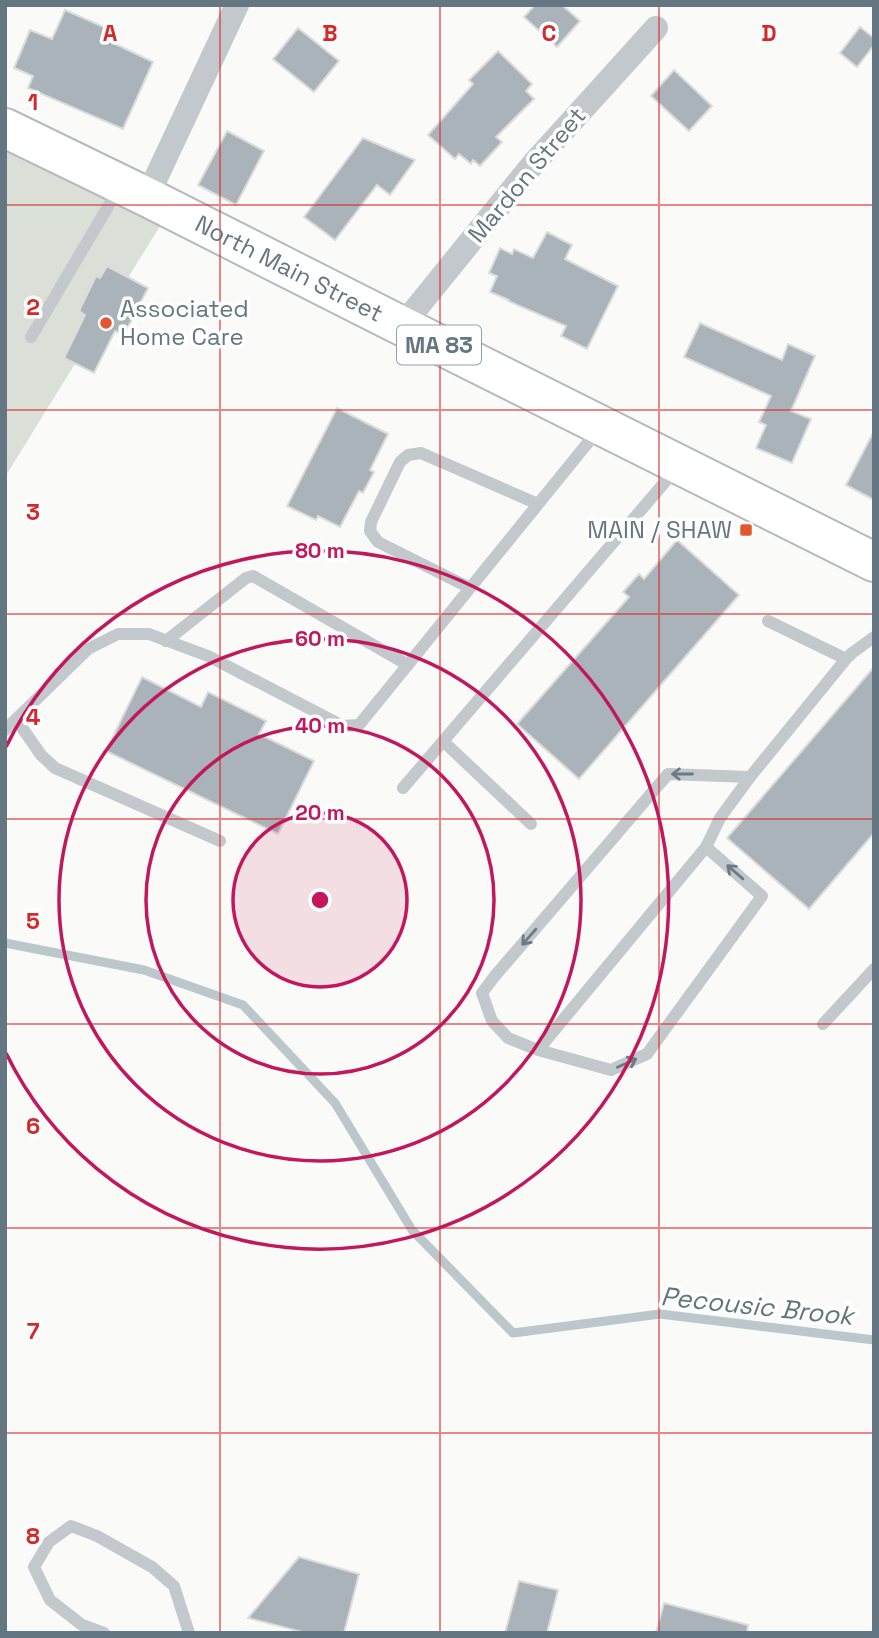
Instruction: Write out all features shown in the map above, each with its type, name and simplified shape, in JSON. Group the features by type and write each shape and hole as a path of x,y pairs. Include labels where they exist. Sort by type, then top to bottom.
{"main road":[{"name":"North Main Street","path":"10,133 134,191 874,562"}],"street":[{"path":"134,191 238,8"},
{"name":"Mardon Street","path":"402,326 534,163 656,28"}],"lane":[{"path":"31,337 134,191"},
{"path":"5,730 88,649 118,634 149,634 208,656 343,726 359,725 601,426"},
{"path":"470,588 378,542 370,531 371,522 400,462 408,455 421,453 538,504"},
{"path":"403,788 680,465"},
{"path":"166,641 246,578 253,576 408,665"},
{"path":"768,621 846,659"},
{"path":"538,1050 706,847 720,818 750,777 846,659 874,636"},
{"path":"16,719 41,755 55,768 220,841"},
{"path":"443,741 531,824"},
{"path":"706,847 761,896 647,1054 611,1070 538,1050 508,1038 492,1021 482,993 668,775 750,777"},
{"path":"823,1024 874,969"},
{"path":"104,1633 82,1625 50,1600 34,1567 49,1542 71,1526 97,1536 152,1567 174,1586 189,1633"}],"shaded area":[{"path":"5,131 168,213 5,477"}],"building":[{"path":"535,5 562,5 580,21 557,47 524,17"},
{"path":"65,10 113,31 109,41 153,62 123,129 28,88 33,76 14,68 30,30 52,39"},
{"path":"860,27 874,38 874,45 857,67 840,53"},
{"path":"298,28 339,61 314,92 273,59"},
{"path":"498,51 532,84 526,91 534,99 496,137 502,142 480,166 473,160 471,164 459,154 455,159 428,135 473,84 469,80"},
{"path":"674,70 712,106 689,131 651,96"},
{"path":"227,131 264,151 236,205 198,185"},
{"path":"363,138 415,160 390,195 377,185 335,240 304,217"},
{"path":"547,232 572,245 565,259 618,286 587,349 561,336 566,326 490,292 497,276 489,273 500,248 512,254 514,249 533,258"},
{"name":"Associated Home Care","path":"107,266 148,288 124,335 115,331 94,373 64,358 85,315 79,311 96,276 100,278"},
{"path":"700,323 782,360 788,344 815,356 791,411 811,419 792,463 756,448 766,425 759,422 771,396 684,357"},
{"path":"337,408 388,434 370,470 374,472 363,493 359,491 340,527 318,516 316,520 287,506"},
{"path":"874,431 874,500 846,485"},
{"path":"677,540 739,595 579,779 517,724 629,597 623,592 639,574 644,579"},
{"path":"874,667 874,833 809,909 727,838"},
{"path":"142,677 201,707 208,692 266,721 259,734 314,761 278,834 106,751"},
{"path":"299,1557 359,1574 344,1633 306,1633 248,1618"},
{"path":"519,1581 558,1590 547,1633 505,1633"},
{"path":"664,1603 748,1625 747,1633 656,1633"}],"waterway":[{"name":"Pecousic Brook","path":"5,943 144,970 243,1005 335,1103 412,1230 513,1333 660,1314 874,1340"}],"place":[{"name":"Associated Home Care","path":"106,323"},
{"name":"MAIN / SHAW","path":"746,530"}]}
